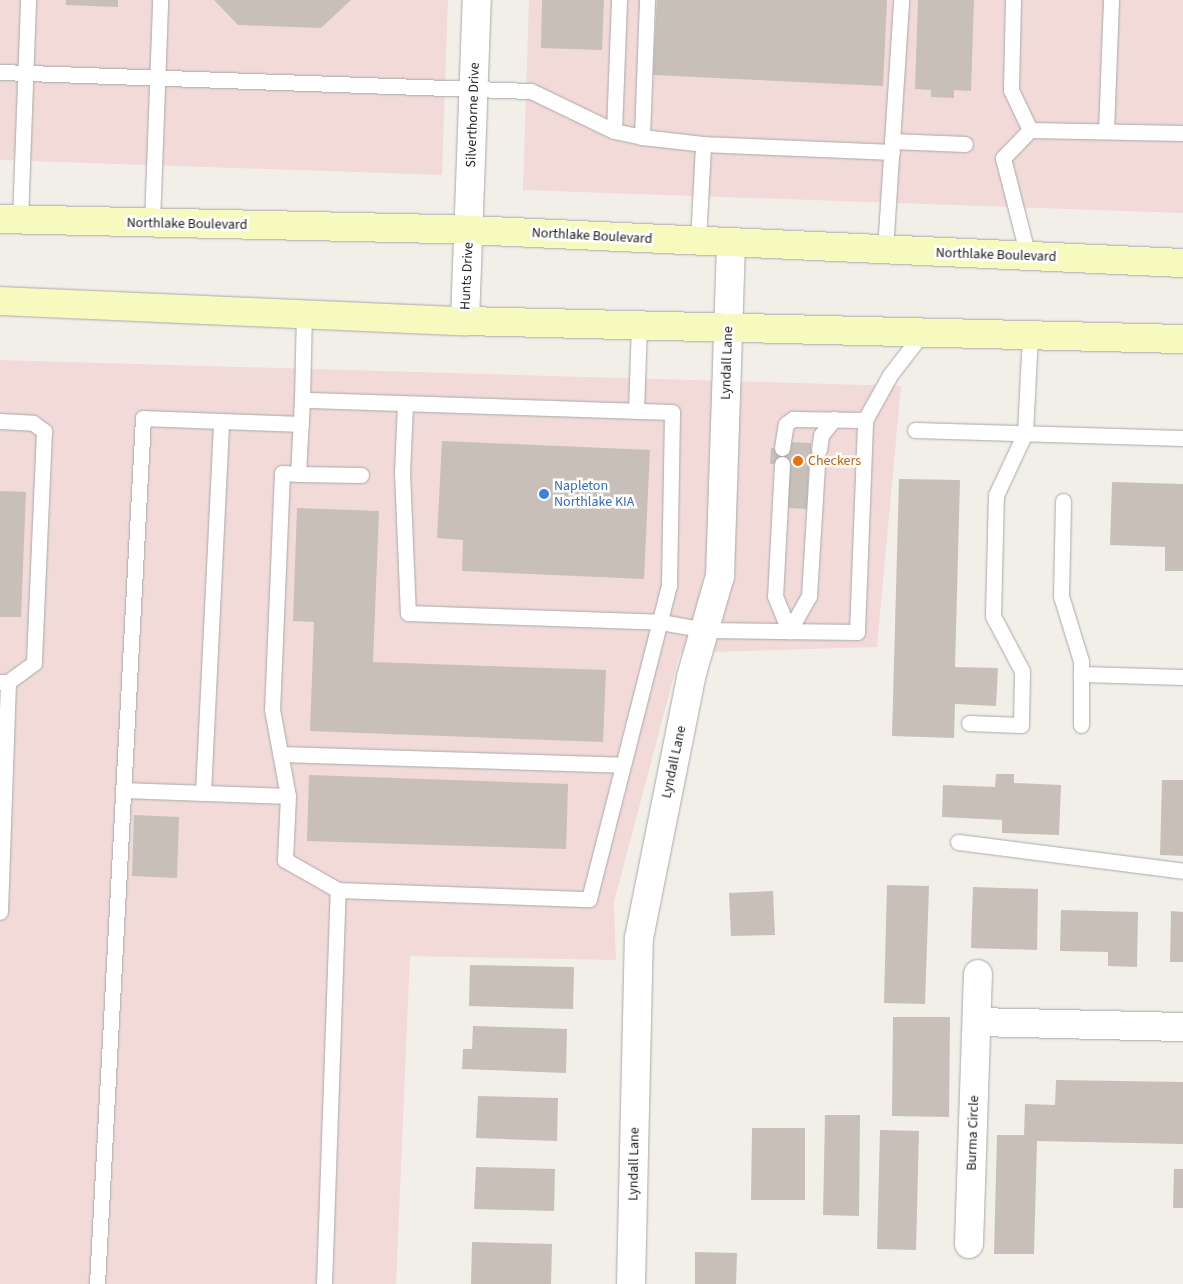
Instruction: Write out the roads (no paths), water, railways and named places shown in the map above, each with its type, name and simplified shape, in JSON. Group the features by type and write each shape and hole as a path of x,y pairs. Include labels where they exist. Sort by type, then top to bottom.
{"main road":[{"name":"Northlake Boulevard","path":"10,220 469,230 1183,263"},
{"path":"0,300 464,321 728,325 1183,339"}],"street":[{"name":"Silverthorne Drive","path":"469,230 477,0"},
{"name":"Hunts Drive","path":"464,321 469,230"},
{"name":"Lyndall Lane","path":"631,1284 640,938 691,677 720,576 731,243"},
{"name":"Burma Circle","path":"969,1244 978,974"},
{"path":"977,1022 1183,1027"}],"lane":[{"path":"10,220 25,73 28,0"},
{"path":"152,223 160,0"},
{"path":"614,131 619,0"},
{"path":"642,137 647,0"},
{"path":"885,250 901,0"},
{"path":"1013,0 1012,90 1030,130"},
{"path":"1106,131 1111,0"},
{"path":"0,72 531,91 614,131 642,137 703,144 892,146 966,144"},
{"path":"1028,256 1003,158 1030,130 1183,133"},
{"path":"698,241 703,144"},
{"path":"298,474 304,314"},
{"path":"636,411 639,323"},
{"path":"405,404 402,472 408,613 661,622 706,630 857,632 865,420 890,375 924,331"},
{"path":"969,723 1021,725 1022,671 993,616 996,495 1025,433 1030,334"},
{"path":"302,400 672,412 669,585 589,899 338,890 285,860 288,796 272,708 282,473 362,475"},
{"path":"97,1284 143,418 301,424"},
{"path":"782,448 786,424 793,419 865,420"},
{"path":"789,631 810,596 818,457 821,435 834,419"},
{"path":"0,421 19,422 44,431 34,663 4,682 0,912"},
{"path":"203,793 221,421"},
{"path":"914,430 1183,438"},
{"path":"782,464 775,596 789,631"},
{"path":"1063,501 1061,596 1081,674 1081,725"},
{"path":"1081,674 1183,677"},
{"path":"280,754 623,765"},
{"path":"123,790 288,796"},
{"path":"958,842 1183,871"},
{"path":"324,1284 338,890"}],"place":[{"name":"Checkers","path":"798,461"},
{"name":"Napleton Northlake KIA","path":"544,494"}]}
